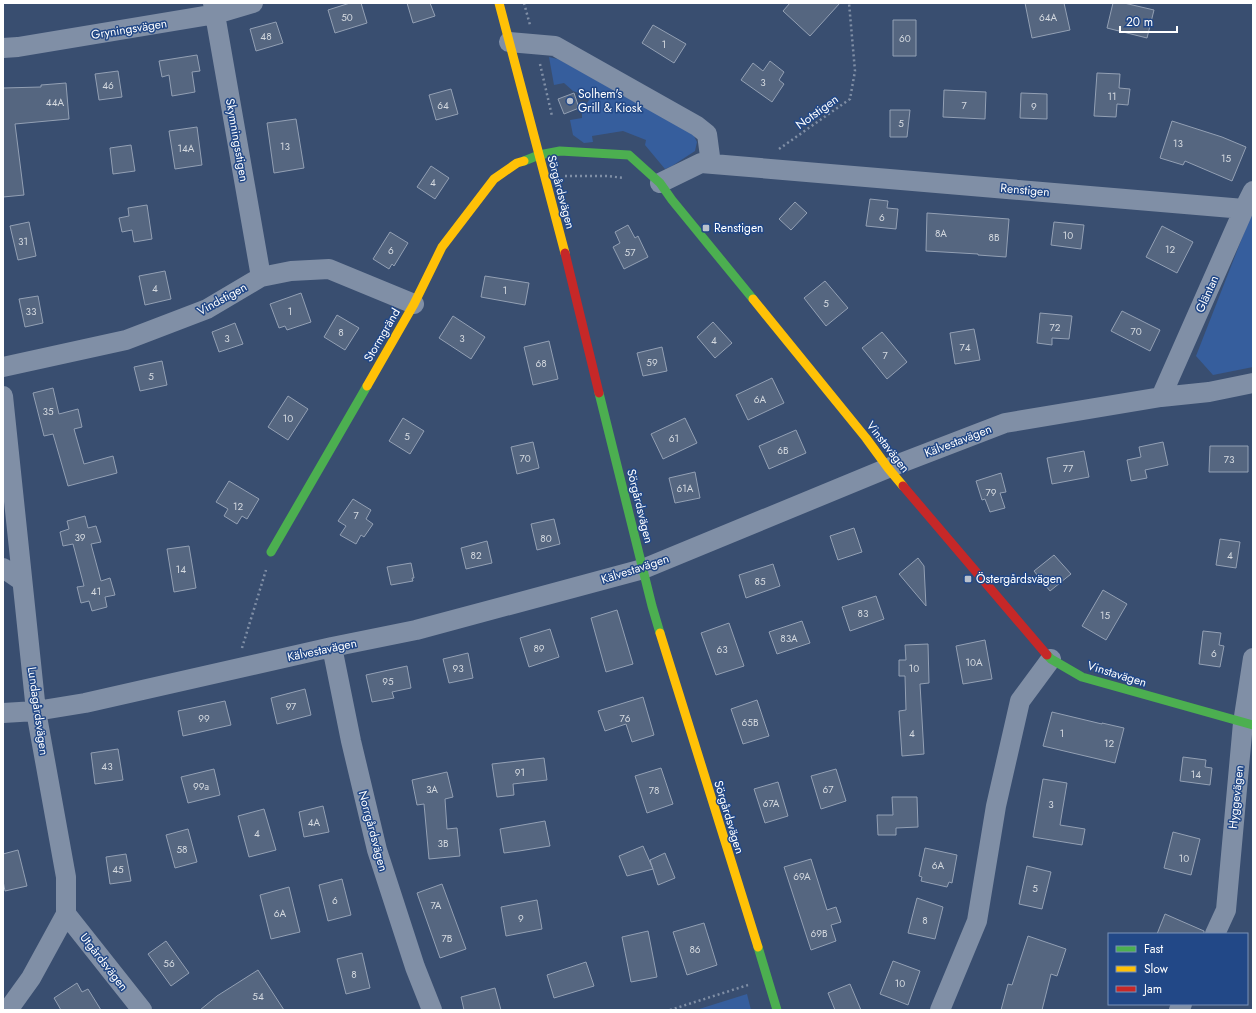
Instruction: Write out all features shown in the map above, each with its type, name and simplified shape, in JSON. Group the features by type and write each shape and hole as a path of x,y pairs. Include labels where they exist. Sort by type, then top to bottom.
{"street":[{"name":"Gryningsvägen","path":"3,48 18,47 214,9 253,3"},
{"name":"Sörgårdsvägen","path":"499,3 552,202 652,606 777,1010"},
{"name":"Skymningsstigen","path":"214,9 261,277"},
{"path":"509,42 555,46 697,126 707,134 711,164"},
{"name":"Vinstavägen","path":"539,155 560,151 629,155 660,183 672,200 861,432 888,468 1051,659 1082,677 1248,724"},
{"name":"Stormgränd","path":"271,552 414,304 442,247 494,179 517,163 539,155"},
{"name":"Renstigen","path":"660,183 701,163 1244,209"},
{"name":"Gläntan","path":"1161,397 1253,191"},
{"name":"Vindstigen","path":"3,366 126,340 207,309 261,277 291,271 329,269 414,304"},
{"name":"Kälvestavägen","path":"3,713 36,711 84,703 332,647 416,630 643,569 888,468 1005,423 1161,397 1209,392 1253,383"},
{"name":"Lundagårdsvägen","path":"3,396 36,711 66,877 66,914 31,978 8,1010"},
{"path":"3,568 22,581"},
{"name":"Norrgårdsvägen","path":"332,647 350,741 377,850 415,967 432,1010"},
{"name":"Hyggevägen","path":"1215,933 1226,910 1248,724 1253,658"},
{"path":"940,1010 977,921 996,806 1020,700 1051,659"},
{"name":"Utgårdsvägen","path":"66,914 142,1010"}],"path":[{"name":"Notstigen","path":"754,167 850,99 855,71 849,3"},
{"path":"563,176 608,176 627,179"},
{"path":"236,669 271,552"},
{"path":"670,1010 750,984"}],"shaded area":[{"path":"549,57 558,59 692,132 697,142 695,151 665,169 645,145 646,140 623,131 592,136 593,142 584,143 573,135 570,120 582,118 582,111 589,100 587,96 573,91 564,83 554,85"},
{"path":"1253,210 1253,367 1213,375 1196,356"},
{"path":"747,994 751,1010 696,1010"}],"building":[{"path":"350,3 361,3 367,23 335,33 328,10"},
{"path":"407,3 430,3 435,16 413,23"},
{"path":"790,3 840,3 810,36 783,11"},
{"path":"1025,3 1064,3 1070,30 1032,38"},
{"path":"1113,3 1124,3 1154,10 1147,38 1107,28"},
{"path":"893,20 916,20 916,56 893,56"},
{"path":"276,22 283,43 256,51 250,29"},
{"path":"653,25 686,44 674,63 642,43"},
{"path":"197,55 200,71 192,72 195,92 172,96 169,75 162,77 159,61"},
{"path":"770,61 784,72 779,80 784,84 772,102 741,80 753,63 763,71"},
{"path":"118,71 122,97 99,100 95,74"},
{"path":"1097,73 1120,74 1119,88 1130,89 1128,105 1117,104 1116,117 1094,116"},
{"path":"66,83 69,119 15,124 24,195 3,197 3,88 41,87 41,85"},
{"path":"451,89 458,114 436,120 429,95"},
{"path":"944,90 986,92 985,119 943,117"},
{"path":"574,93 579,108 564,114 558,99"},
{"path":"1021,93 1047,94 1047,119 1020,118"},
{"path":"890,110 910,110 907,137 890,137"},
{"path":"296,119 304,168 274,173 267,123"},
{"path":"1172,121 1222,137 1246,147 1232,181 1185,161 1183,165 1160,158"},
{"path":"197,127 202,165 175,169 169,131"},
{"path":"131,145 135,171 113,174 110,148"},
{"path":"431,166 449,178 435,199 417,187"},
{"path":"870,199 888,201 887,208 898,209 896,229 866,226"},
{"path":"795,202 807,213 791,230 779,219"},
{"path":"147,205 152,239 134,242 132,230 122,232 119,218 129,216 128,208"},
{"path":"927,213 1009,219 1006,257 926,251"},
{"path":"29,222 36,256 18,260 10,226"},
{"path":"1054,222 1084,225 1081,249 1051,245"},
{"path":"628,225 635,238 638,236 648,257 624,269 613,247 620,243 615,232"},
{"path":"1162,226 1193,242 1177,273 1146,257"},
{"path":"390,232 408,243 394,266 392,264 389,269 373,259"},
{"path":"165,271 171,299 145,305 139,276"},
{"path":"485,276 529,283 525,305 481,297"},
{"path":"825,281 848,308 826,326 804,298"},
{"path":"301,293 311,322 287,330 285,326 279,328 270,304"},
{"path":"38,296 43,323 25,327 19,299"},
{"path":"1122,311 1160,330 1150,351 1111,331"},
{"path":"1040,313 1072,316 1069,339 1052,338 1052,345 1037,343"},
{"path":"337,315 359,328 345,350 324,337"},
{"path":"453,316 485,337 471,359 439,338"},
{"path":"713,322 732,343 715,358 697,337"},
{"path":"235,323 243,344 219,352 212,332"},
{"path":"974,329 980,360 955,364 950,333"},
{"path":"882,332 907,362 887,379 862,348"},
{"path":"549,341 558,379 533,385 524,347"},
{"path":"662,347 667,371 643,376 637,353"},
{"path":"162,361 167,385 140,391 134,367"},
{"path":"772,378 784,403 748,420 736,395"},
{"path":"53,388 59,414 78,409 82,427 74,429 84,464 113,456 117,473 68,486 53,434 44,436 33,393"},
{"path":"288,396 308,409 288,440 268,427"},
{"path":"403,418 424,431 410,454 389,441"},
{"path":"685,418 697,443 663,459 651,434"},
{"path":"796,430 806,453 769,469 759,446"},
{"path":"533,442 539,468 517,474 511,447"},
{"path":"1163,442 1168,465 1145,470 1147,478 1131,481 1127,460 1141,457 1139,447"},
{"path":"1210,446 1248,446 1248,472 1209,472"},
{"path":"1084,451 1089,477 1052,484 1047,458"},
{"path":"695,472 700,498 675,503 669,478"},
{"path":"1001,473 1006,492 1000,493 1005,508 990,512 985,499 982,500 976,481"},
{"path":"229,481 259,499 247,519 242,516 237,524 224,516 228,509 216,502"},
{"path":"353,499 371,510 366,519 373,524 364,537 361,535 356,544 340,535 346,526 338,521"},
{"path":"85,516 88,528 96,526 101,542 91,544 101,581 110,578 115,595 105,597 107,607 92,611 89,601 81,603 77,587 84,586 73,544 63,546 60,532 69,529 67,521"},
{"path":"554,519 560,544 537,550 531,524"},
{"path":"854,528 862,552 838,560 830,536"},
{"path":"1220,539 1240,542 1236,568 1216,565"},
{"path":"487,541 492,563 466,569 461,548"},
{"path":"189,546 196,588 174,592 167,549"},
{"path":"1054,555 1071,574 1050,591 1034,571"},
{"path":"918,558 924,566 926,606 899,574"},
{"path":"411,563 414,578 412,578 413,581 391,585 387,567"},
{"path":"773,564 780,586 746,598 739,575"},
{"path":"1103,590 1127,604 1106,640 1082,626"},
{"path":"876,596 884,619 850,631 842,607"},
{"path":"617,610 633,664 606,672 591,618"},
{"path":"802,621 810,643 777,654 769,632"},
{"path":"729,623 744,666 716,675 701,633"},
{"path":"550,629 559,657 529,667 520,638"},
{"path":"1203,631 1221,633 1219,645 1224,646 1220,667 1199,664"},
{"path":"985,640 992,679 963,684 956,646"},
{"path":"928,644 929,683 920,684 924,754 902,756 899,711 906,710 905,676 899,676 899,660 906,660 905,645"},
{"path":"468,653 473,678 449,683 443,659"},
{"path":"407,666 411,688 392,692 394,698 372,702 366,675"},
{"path":"305,689 311,715 277,724 271,698"},
{"path":"643,697 654,735 632,742 626,724 605,731 598,711"},
{"path":"757,700 769,736 743,744 731,709"},
{"path":"225,701 231,725 183,736 178,711"},
{"path":"1052,712 1124,728 1115,763 1043,746"},
{"path":"118,749 123,780 95,784 91,753"},
{"path":"1183,757 1206,760 1205,767 1212,768 1210,785 1180,781"},
{"path":"544,758 547,780 513,784 514,795 497,797 492,764"},
{"path":"661,768 673,804 647,813 635,776"},
{"path":"214,769 220,795 188,803 181,777"},
{"path":"836,769 846,801 821,809 811,776"},
{"path":"447,772 453,797 445,799 447,829 457,828 460,856 429,859 424,804 417,805 412,780"},
{"path":"1043,779 1067,783 1060,825 1085,829 1082,845 1033,837"},
{"path":"778,782 788,816 765,823 754,789"},
{"path":"892,797 917,797 918,827 896,828 896,835 878,835 877,815 893,815"},
{"path":"323,806 329,832 304,837 299,812"},
{"path":"264,809 276,850 249,857 238,816"},
{"path":"545,821 550,846 504,853 500,829"},
{"path":"188,829 197,862 175,868 166,835"},
{"path":"1173,832 1200,839 1191,875 1164,868"},
{"path":"643,846 653,869 627,876 619,856"},
{"path":"925,848 957,855 952,883 949,882 947,887 921,881 922,877 919,876"},
{"path":"18,850 27,886 5,891 3,881 3,854"},
{"path":"665,853 675,878 658,885 650,860"},
{"path":"126,854 131,881 110,884 106,857"},
{"path":"811,859 827,910 836,907 841,922 831,925 836,941 811,950 784,867"},
{"path":"1027,866 1051,872 1042,909 1019,904"},
{"path":"342,879 351,915 328,921 319,885"},
{"path":"442,884 466,949 440,958 417,893"},
{"path":"289,887 300,932 271,939 260,895"},
{"path":"917,898 943,907 935,939 908,933"},
{"path":"537,900 542,929 506,936 501,907"},
{"path":"1165,914 1204,931 1204,933 1157,933"},
{"path":"704,923 717,965 687,975 673,932"},
{"path":"648,931 657,977 631,982 622,937"},
{"path":"1028,936 1066,949 1057,976 1051,974 1042,1010 1001,1010 1008,984 1012,985"},
{"path":"166,941 189,973 171,986 148,954"},
{"path":"362,953 370,988 346,994 337,959"},
{"path":"893,961 920,971 908,1005 880,994"},
{"path":"586,962 594,986 554,998 547,975"},
{"path":"258,970 284,1010 200,1010 217,996"},
{"path":"77,983 82,992 88,989 101,1010 61,1010 54,998"},
{"path":"850,984 861,1010 835,1010 828,993"},
{"path":"495,988 501,1010 464,1010 461,997"}],"traffic: fast":[{"path":"524,161 539,155 560,151 629,155 660,183 672,200 753,299"},
{"path":"271,552 367,386"},
{"path":"599,393 660,633"},
{"path":"1047,655 1051,659 1082,677 1253,725"},
{"path":"758,947 777,1010"}],"traffic: slow":[{"path":"499,3 565,253"},
{"path":"367,386 414,304 442,247 494,179 517,163 524,161"},
{"path":"753,299 903,486"},
{"path":"660,633 758,947"}],"traffic: jam":[{"path":"565,253 599,393"},
{"path":"903,486 1047,655"}],"place":[{"name":"Solhem's Grill & Kiosk","path":"570,101"},
{"name":"Renstigen","path":"706,228"},
{"name":"Östergårdsvägen","path":"968,579"}]}
